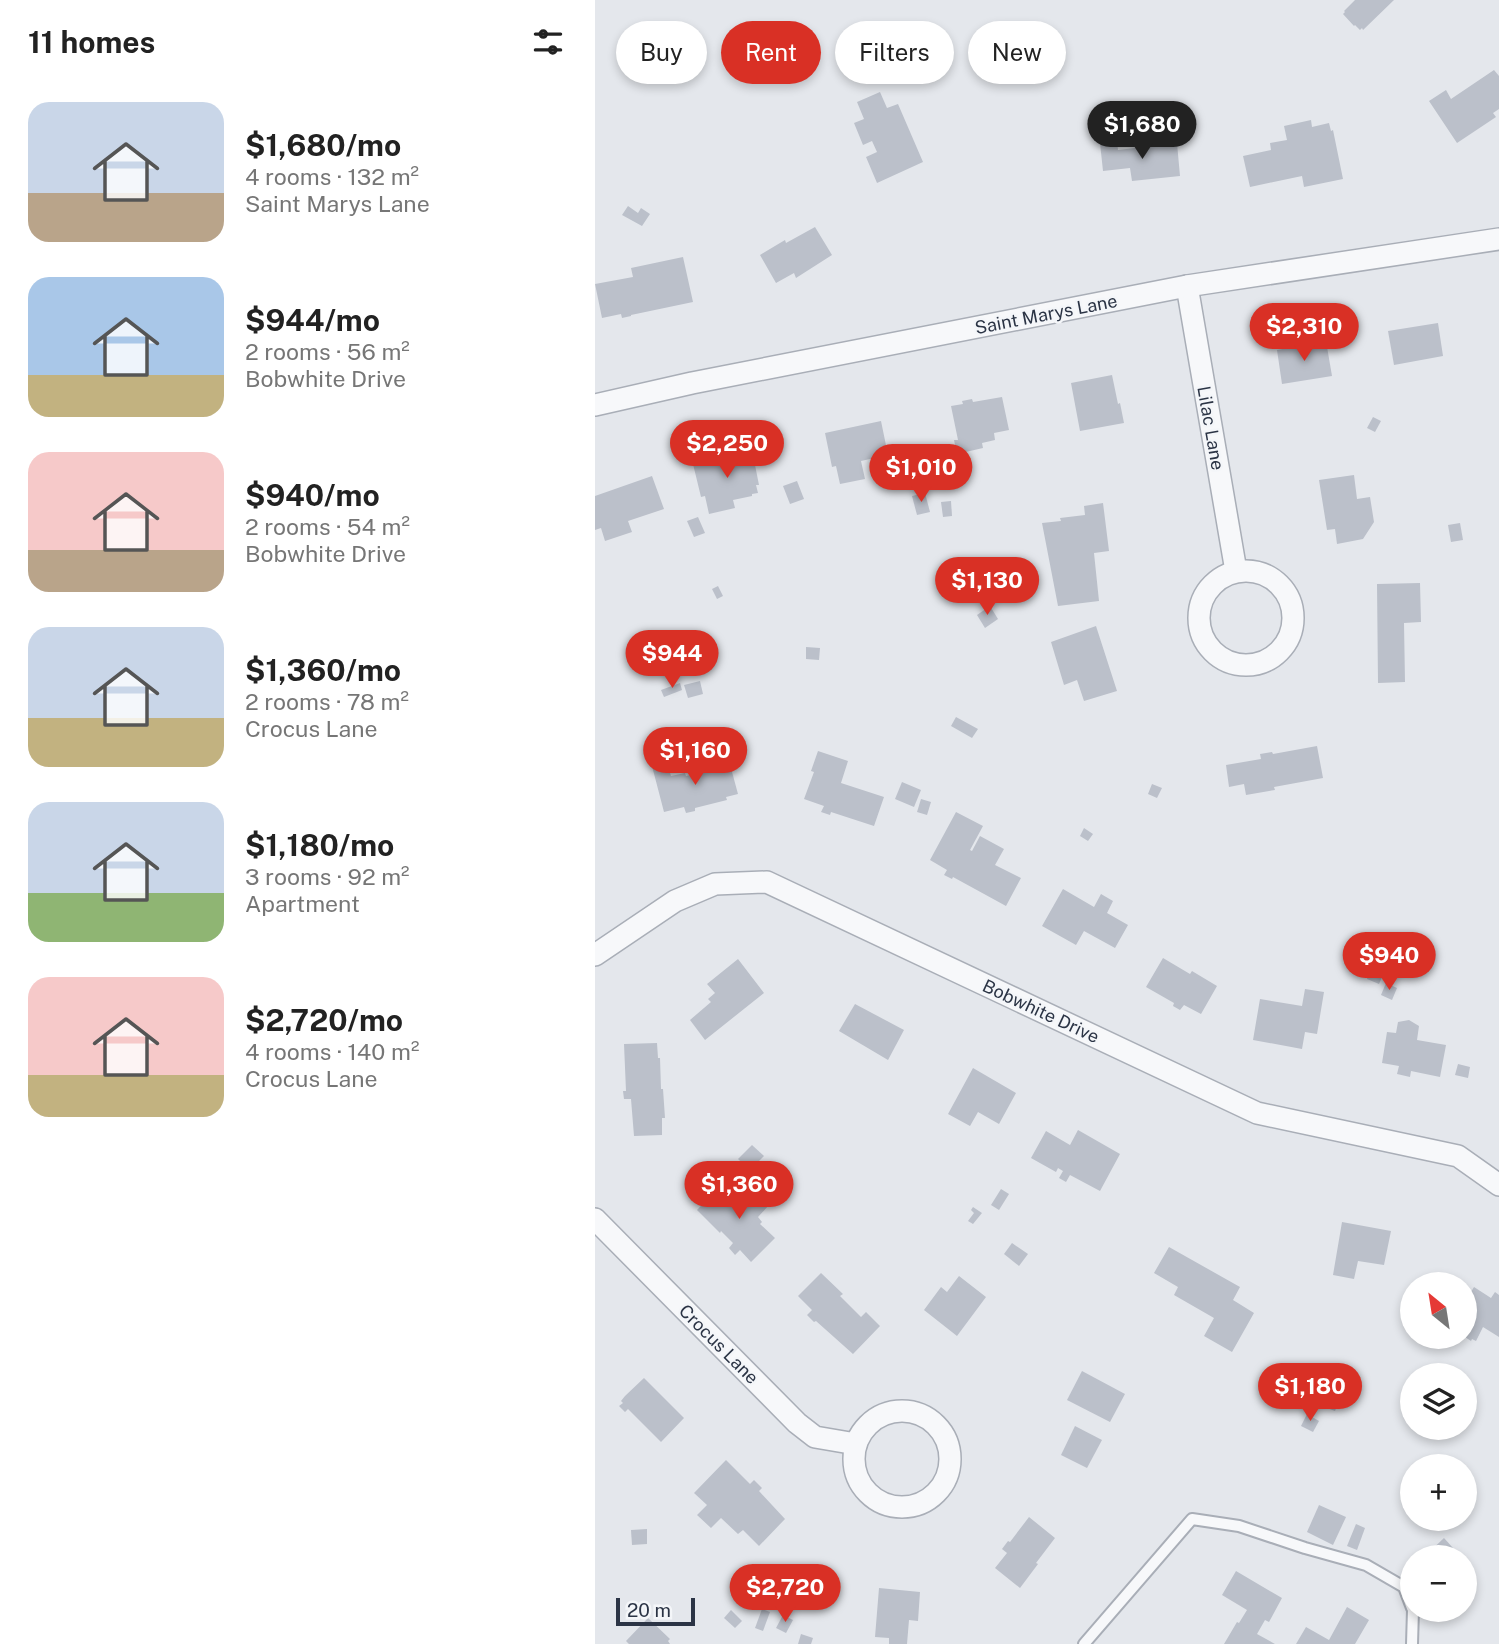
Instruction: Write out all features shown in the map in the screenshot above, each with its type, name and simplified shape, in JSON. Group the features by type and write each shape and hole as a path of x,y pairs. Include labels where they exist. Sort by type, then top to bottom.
{"street":[{"name":"Saint Marys Lane","path":"595,405 691,383 1187,286 1499,239"},
{"name":"Lilac Lane","path":"1187,286 1236,571"},
{"path":"1236,571 1259,572 1274,580 1285,591 1292,607 1293,623 1288,639 1278,652 1259,663 1242,665 1226,661 1210,649 1201,635 1198,619 1201,602 1209,588 1221,577 1236,571"},
{"name":"Bobwhite Drive","path":"595,955 675,901 715,884 767,881 1257,1113 1458,1156 1499,1185"},
{"name":"Crocus Lane","path":"595,1219 797,1423 815,1437 856,1444"},
{"path":"893,1412 910,1412 926,1417 947,1439 951,1456 949,1472 939,1491 926,1501 904,1508 887,1505 872,1497 861,1484 854,1461 856,1444 865,1429 878,1418 893,1412"}],"lane":[{"path":"1084,1644 1192,1519 1239,1525 1305,1548 1366,1564 1400,1585"},
{"path":"1412,1644 1413,1622"}],"building":[{"path":"1355,0 1394,0 1360,30 1343,14"},
{"path":"1494,70 1499,76 1499,109 1493,113 1496,117 1457,143 1429,101 1446,90 1451,99"},
{"path":"880,92 887,108 898,104 923,162 877,183 866,157 877,152 872,141 863,145 854,123 864,119 857,102"},
{"path":"1311,120 1312,127 1329,123 1331,131 1333,130 1343,179 1304,187 1302,176 1250,187 1243,156 1271,150 1270,143 1287,140 1284,126"},
{"path":"1117,141 1118,150 1177,143 1180,176 1132,181 1130,168 1103,171 1100,143"},
{"path":"628,206 638,213 641,208 650,214 642,226 622,215"},
{"path":"815,227 832,255 796,278 794,273 776,283 760,255"},
{"path":"683,257 693,302 622,318 621,314 602,318 595,284 633,277 631,268"},
{"path":"1438,323 1443,356 1394,365 1388,331"},
{"path":"1326,341 1332,376 1282,384 1277,350"},
{"path":"1112,375 1124,423 1080,431 1071,383"},
{"path":"1002,397 1009,430 994,433 995,440 982,443 983,448 957,454 954,440 958,440 951,406 972,399 973,402"},
{"path":"1373,417 1381,421 1375,432 1367,428"},
{"path":"881,421 888,455 861,461 865,479 840,484 836,466 832,467 825,433"},
{"path":"752,450 758,493 733,500 735,508 709,514 705,496 701,497 693,464"},
{"path":"1354,475 1357,499 1370,497 1374,522 1363,539 1337,544 1335,529 1327,530 1319,480"},
{"path":"652,476 664,509 628,521 632,532 605,541 601,528 595,530 595,496"},
{"path":"797,481 804,499 790,504 783,486"},
{"path":"925,493 930,512 917,515 912,496"},
{"path":"951,501 952,516 943,517 941,502"},
{"path":"1103,503 1109,551 1094,553 1099,601 1058,606 1042,523 1085,515 1084,506"},
{"path":"698,517 705,533 694,537 687,521"},
{"path":"1460,523 1463,540 1451,542 1448,525"},
{"path":"1420,583 1421,622 1404,623 1405,682 1378,683 1377,584"},
{"path":"718,586 723,596 717,599 712,589"},
{"path":"990,606 998,619 985,628 977,615"},
{"path":"1096,626 1117,691 1084,701 1077,680 1064,685 1051,642"},
{"path":"806,647 820,648 819,660 806,659"},
{"path":"700,681 703,694 688,698 684,685"},
{"path":"680,683 682,690 664,697 661,690"},
{"path":"956,717 978,729 972,738 951,726"},
{"path":"1317,746 1323,778 1246,795 1244,784 1229,787 1226,765 1261,759 1260,754"},
{"path":"818,751 848,761 841,783 884,797 874,826 831,812 830,815 821,812 824,806 804,799"},
{"path":"728,757 738,794 726,797 727,800 695,808 695,811 686,813 684,807 664,812 652,766 667,762 671,776 685,773 686,776 716,769 713,761"},
{"path":"902,782 921,790 914,807 895,799"},
{"path":"1152,784 1162,788 1157,798 1148,794"},
{"path":"921,799 931,802 927,815 917,812"},
{"path":"956,812 983,826 970,850 972,851 980,836 1004,849 995,865 1021,878 1006,906 953,877 952,879 944,875 947,870 930,860"},
{"path":"1084,828 1093,834 1088,841 1080,836"},
{"path":"1063,889 1094,907 1101,894 1113,901 1107,913 1128,925 1115,948 1084,931 1076,945 1042,926"},
{"path":"1163,958 1217,986 1201,1014 1184,1005 1180,1010 1173,1006 1174,1003 1146,987"},
{"path":"738,959 764,993 705,1040 690,1020 711,1002 708,999 715,993 707,984"},
{"path":"1369,972 1382,977 1379,984 1367,979"},
{"path":"1386,983 1397,988 1392,1000 1381,995"},
{"path":"1305,989 1324,992 1317,1034 1305,1032 1302,1049 1253,1040 1260,999 1302,1006"},
{"path":"855,1004 904,1030 888,1060 839,1031"},
{"path":"1409,1020 1419,1026 1417,1040 1446,1045 1440,1077 1411,1071 1410,1077 1397,1074 1399,1066 1382,1063 1387,1032 1396,1033 1398,1022"},
{"path":"657,1043 665,1118 662,1118 662,1135 634,1136 631,1099 624,1099 623,1091 626,1091 624,1044"},
{"path":"1458,1064 1470,1067 1468,1078 1455,1075"},
{"path":"973,1068 1016,1093 999,1124 978,1112 970,1126 948,1114"},
{"path":"1078,1130 1120,1154 1100,1191 1070,1175 1066,1182 1059,1178 1063,1171 1058,1168 1056,1172 1031,1158 1046,1131 1070,1145"},
{"path":"752,1145 764,1156 750,1170 738,1159"},
{"path":"748,1184 769,1205 758,1217 762,1222 760,1224 775,1238 751,1262 740,1250 735,1255 729,1248 733,1243 697,1210 718,1188 731,1201"},
{"path":"1001,1189 1009,1194 999,1210 991,1205"},
{"path":"973,1207 982,1213 973,1224 968,1221 974,1213 971,1210"},
{"path":"1342,1222 1391,1231 1384,1265 1358,1261 1354,1279 1333,1275"},
{"path":"1012,1243 1028,1254 1019,1266 1004,1254"},
{"path":"1169,1247 1240,1287 1233,1300 1254,1313 1232,1352 1204,1336 1214,1318 1174,1295 1178,1287 1154,1273"},
{"path":"821,1273 843,1294 840,1296 861,1317 866,1312 880,1326 853,1354 807,1315 812,1310 798,1296"},
{"path":"959,1276 986,1297 957,1336 924,1310 941,1287 947,1292"},
{"path":"1477,1289 1491,1298 1495,1292 1499,1295 1499,1337 1483,1327 1477,1339"},
{"path":"1082,1371 1125,1394 1110,1422 1067,1400"},
{"path":"644,1378 684,1418 661,1442 628,1409 625,1412 619,1406 625,1396"},
{"path":"1328,1396 1339,1401 1335,1411 1324,1407"},
{"path":"1307,1414 1319,1421 1313,1432 1301,1426"},
{"path":"1075,1426 1102,1440 1087,1468 1061,1455"},
{"path":"726,1460 750,1484 754,1480 762,1488 759,1491 785,1519 759,1546 743,1530 738,1534 721,1518 711,1528 697,1515 707,1505 694,1493"},
{"path":"1319,1505 1346,1517 1333,1545 1307,1532"},
{"path":"1029,1517 1055,1538 1020,1588 995,1568 1007,1553 1002,1549"},
{"path":"1356,1524 1365,1528 1357,1550 1347,1546"},
{"path":"647,1529 647,1544 632,1545 631,1530"},
{"path":"1444,1538 1450,1545 1437,1545"},
{"path":"1236,1571 1282,1598 1269,1622 1265,1620 1257,1634 1275,1644 1224,1644 1247,1610 1222,1595"},
{"path":"879,1588 920,1592 918,1621 909,1620 907,1644 889,1644 889,1638 875,1637"},
{"path":"1347,1607 1369,1620 1355,1644 1296,1644 1306,1627 1329,1640"},
{"path":"762,1609 770,1612 763,1631 755,1628"},
{"path":"731,1610 742,1621 735,1628 724,1618"},
{"path":"783,1615 793,1620 786,1633 776,1628"},
{"path":"648,1618 670,1639 670,1644 629,1644 626,1641"},
{"path":"801,1634 813,1638 811,1644 798,1644"}]}
